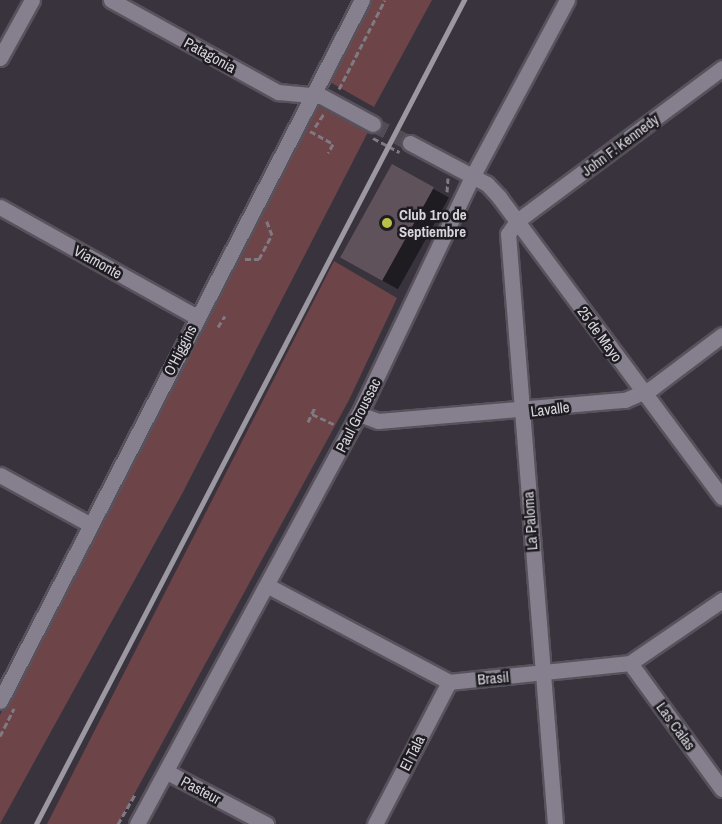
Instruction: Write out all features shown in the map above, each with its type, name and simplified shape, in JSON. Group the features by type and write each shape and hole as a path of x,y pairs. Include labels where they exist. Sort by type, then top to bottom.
{"street":[{"path":"0,58 32,0"},
{"name":"Patagonia","path":"111,0 278,92 312,94 332,102 369,129"},
{"name":"O'Higgins","path":"0,701 89,524 362,0"},
{"name":"Paul Groussac","path":"137,824 268,586 359,414 472,177 567,0"},
{"name":"John F. Kennedy","path":"517,221 722,68"},
{"name":"25 de Mayo","path":"408,150 451,173 472,177 487,184 722,497"},
{"name":"Viamonte","path":"0,207 197,316"},
{"name":"La Paloma","path":"517,221 507,245 555,824"},
{"name":"Lavalle","path":"359,414 378,421 522,413 644,393 722,335"},
{"path":"0,475 89,524"},
{"path":"268,586 449,682"},
{"name":"Brasil","path":"449,682 630,663 722,600"},
{"name":"Las Calas","path":"630,663 722,789"},
{"name":"El Tala","path":"375,824 449,682"},
{"name":"Pasteur","path":"167,772 266,824"}],"path":[{"path":"332,102 385,0"},
{"path":"300,118 311,132 333,144 328,153"},
{"path":"321,118 333,118"},
{"path":"369,129 408,150"},
{"path":"438,173 451,173 442,203"},
{"path":"245,259 259,259 272,235 266,219"},
{"path":"218,327 225,316"},
{"path":"214,318 222,321"},
{"path":"308,422 315,407"},
{"path":"312,414 336,425"},
{"path":"330,436 340,417"},
{"path":"118,824 141,782"}],"shaded area":[{"path":"369,0 432,0 374,107 328,81"},
{"path":"312,103 368,132 182,494 0,824 0,715"},
{"path":"334,261 397,298 349,400 118,824 47,824"}],"building":[{"name":"Club 1ro de Septiembre","path":"392,164 434,187 382,281 340,258"}],"tunnel":[{"path":"373,124 410,143"}],"railway":[{"path":"36,824 464,0"}],"place":[{"name":"Club 1ro de Septiembre","path":"387,223"}]}
